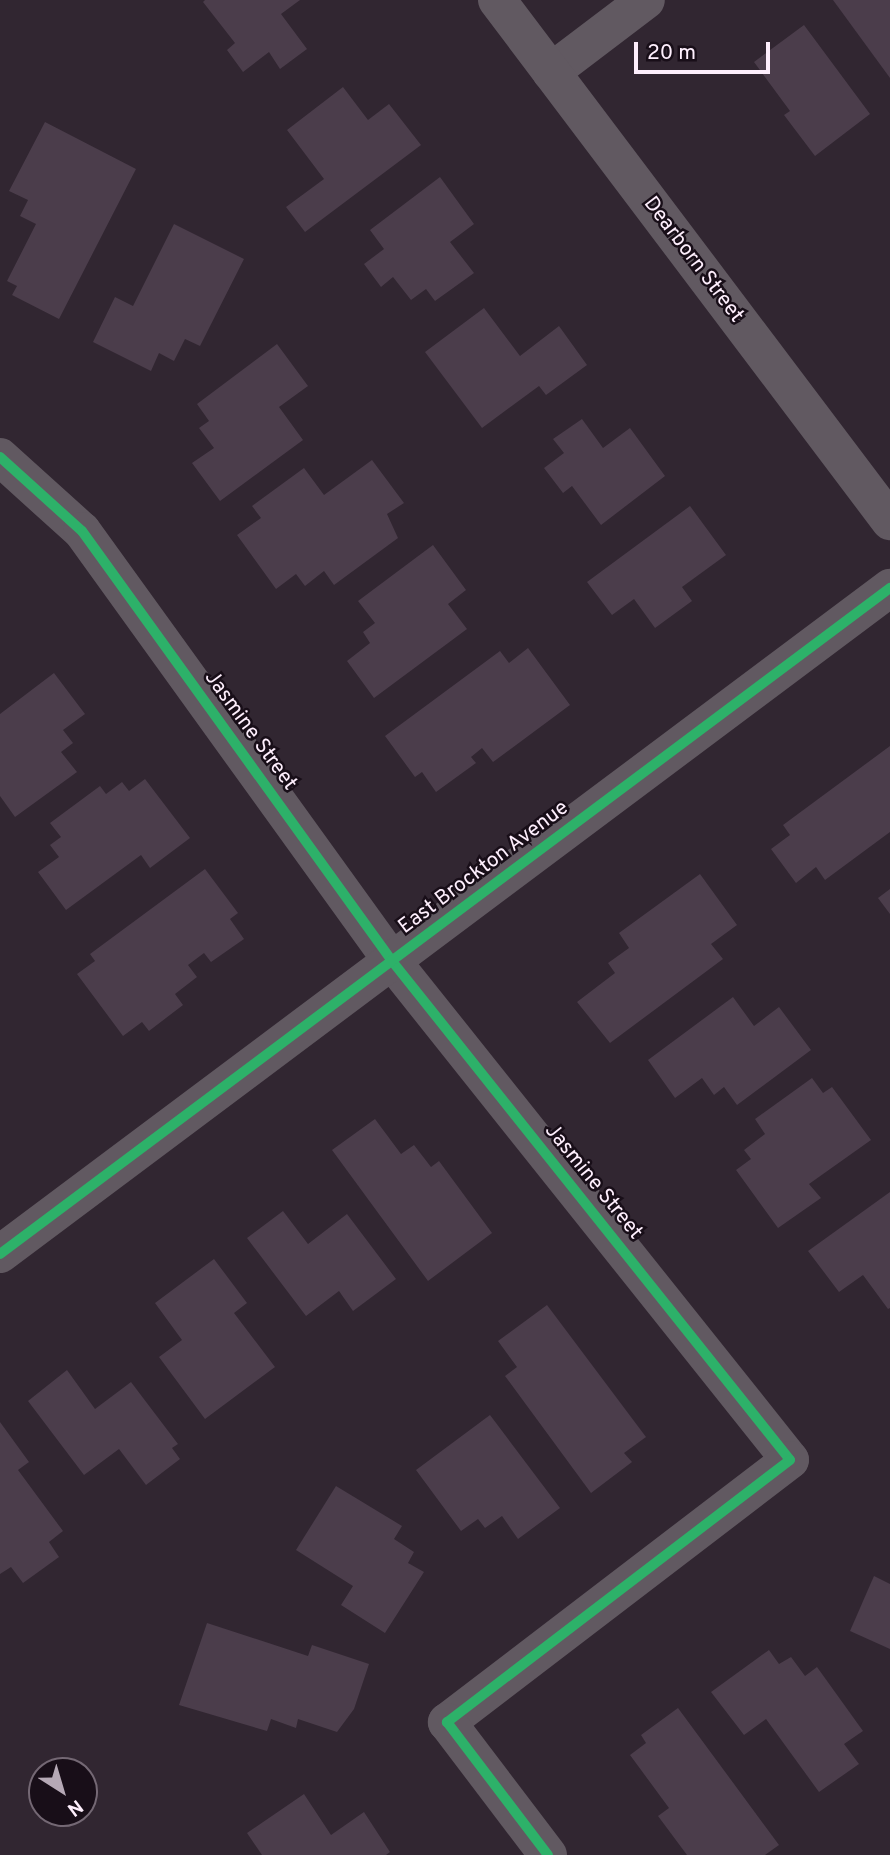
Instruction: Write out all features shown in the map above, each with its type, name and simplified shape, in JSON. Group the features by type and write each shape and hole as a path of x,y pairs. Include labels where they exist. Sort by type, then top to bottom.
{"street":[{"name":"Dearborn Street","path":"497,0 890,521"},
{"path":"551,72 646,0"},
{"name":"Jasmine Street","path":"0,457 82,531 392,961 790,1460 447,1722 548,1855"},
{"name":"East Brockton Avenue","path":"0,1254 890,588"}],"building":[{"path":"300,0 281,14 307,49 280,69 269,52 243,72 227,50 235,43 203,2"},
{"path":"833,0 890,0 890,78"},
{"path":"804,25 870,114 815,156 784,115 790,111 754,62"},
{"path":"343,87 368,120 389,104 421,145 305,232 286,207 324,179 287,130"},
{"path":"45,122 136,169 59,319 12,295 17,286 7,281 36,224 20,216 28,200 9,191"},
{"path":"440,177 474,224 450,242 474,273 435,301 426,289 411,300 393,277 381,287 364,264 384,249 370,230"},
{"path":"174,224 244,259 200,346 185,339 174,361 159,353 151,371 93,342 115,297 133,306"},
{"path":"484,308 520,356 559,326 587,365 546,395 539,386 482,428 425,352"},
{"path":"277,344 308,386 279,407 303,440 220,501 192,463 214,448 199,428 209,421 197,404"},
{"path":"582,419 603,448 630,428 665,476 601,525 572,486 563,493 544,468 564,453 553,439"},
{"path":"372,460 404,503 387,514 398,538 334,585 324,571 305,586 296,574 276,589 237,535 261,518 252,506 304,468 324,495"},
{"path":"690,506 726,555 682,587 692,601 655,628 634,599 612,615 587,582"},
{"path":"433,545 466,590 448,604 467,629 374,698 347,661 370,643 363,632 375,623 358,601"},
{"path":"528,648 570,705 493,762 482,748 471,757 476,763 436,792 422,772 415,777 385,736 500,651 509,663"},
{"path":"54,673 85,714 63,730 73,743 61,752 77,772 15,817 0,796 0,714"},
{"path":"890,746 890,832 825,880 816,867 796,883 771,849 790,835 783,825"},
{"path":"145,779 190,838 150,868 141,855 66,910 38,872 59,857 50,845 61,837 50,823 100,786 106,794 122,782 129,791"},
{"path":"205,869 238,913 230,919 244,939 211,962 204,953 188,965 197,977 175,994 183,1005 149,1031 142,1022 123,1036 77,974 95,961 90,954"},
{"path":"700,874 737,925 711,944 723,959 610,1043 577,1002 615,973 608,963 629,948 619,933"},
{"path":"890,889 890,914 878,898"},
{"path":"733,997 754,1026 779,1007 811,1050 737,1105 724,1087 714,1095 702,1078 675,1098 648,1060"},
{"path":"812,1078 823,1093 832,1087 871,1140 809,1184 821,1198 778,1228 736,1170 751,1159 744,1150 765,1134 755,1119"},
{"path":"375,1119 401,1154 414,1145 431,1167 439,1161 492,1233 428,1281 332,1150"},
{"path":"890,1192 888,1309 863,1275 839,1292 808,1251"},
{"path":"283,1211 308,1244 347,1214 396,1279 353,1311 339,1291 306,1316 247,1238"},
{"path":"214,1259 247,1303 234,1313 275,1367 205,1419 159,1357 182,1340 155,1303"},
{"path":"547,1305 646,1437 624,1453 632,1462 591,1493 505,1376 517,1367 498,1341"},
{"path":"67,1370 95,1409 131,1382 178,1444 172,1448 180,1459 146,1485 119,1449 84,1475 28,1401"},
{"path":"490,1415 560,1508 518,1539 502,1516 485,1528 478,1519 461,1531 416,1470"},
{"path":"0,1422 29,1462 18,1470 63,1531 49,1542 59,1557 23,1583 11,1567 0,1574"},
{"path":"336,1486 402,1526 394,1539 414,1552 408,1563 424,1572 385,1633 341,1605 353,1586 296,1550"},
{"path":"874,1576 890,1584 890,1649 850,1631"},
{"path":"207,1623 308,1656 312,1645 369,1664 354,1709 337,1732 298,1719 296,1728 271,1719 267,1731 179,1705"},
{"path":"769,1650 779,1664 791,1657 805,1676 817,1667 863,1731 844,1744 859,1764 819,1792 766,1719 744,1735 711,1692"},
{"path":"678,1708 779,1845 765,1855 687,1855 658,1816 669,1808 630,1755 646,1743 641,1735"},
{"path":"304,1794 331,1835 364,1812 390,1852 386,1855 262,1855 247,1833"}],"cycle path":[{"path":"0,457 82,531 392,961 790,1460 447,1722 548,1855"},
{"path":"0,1254 890,588"}]}
